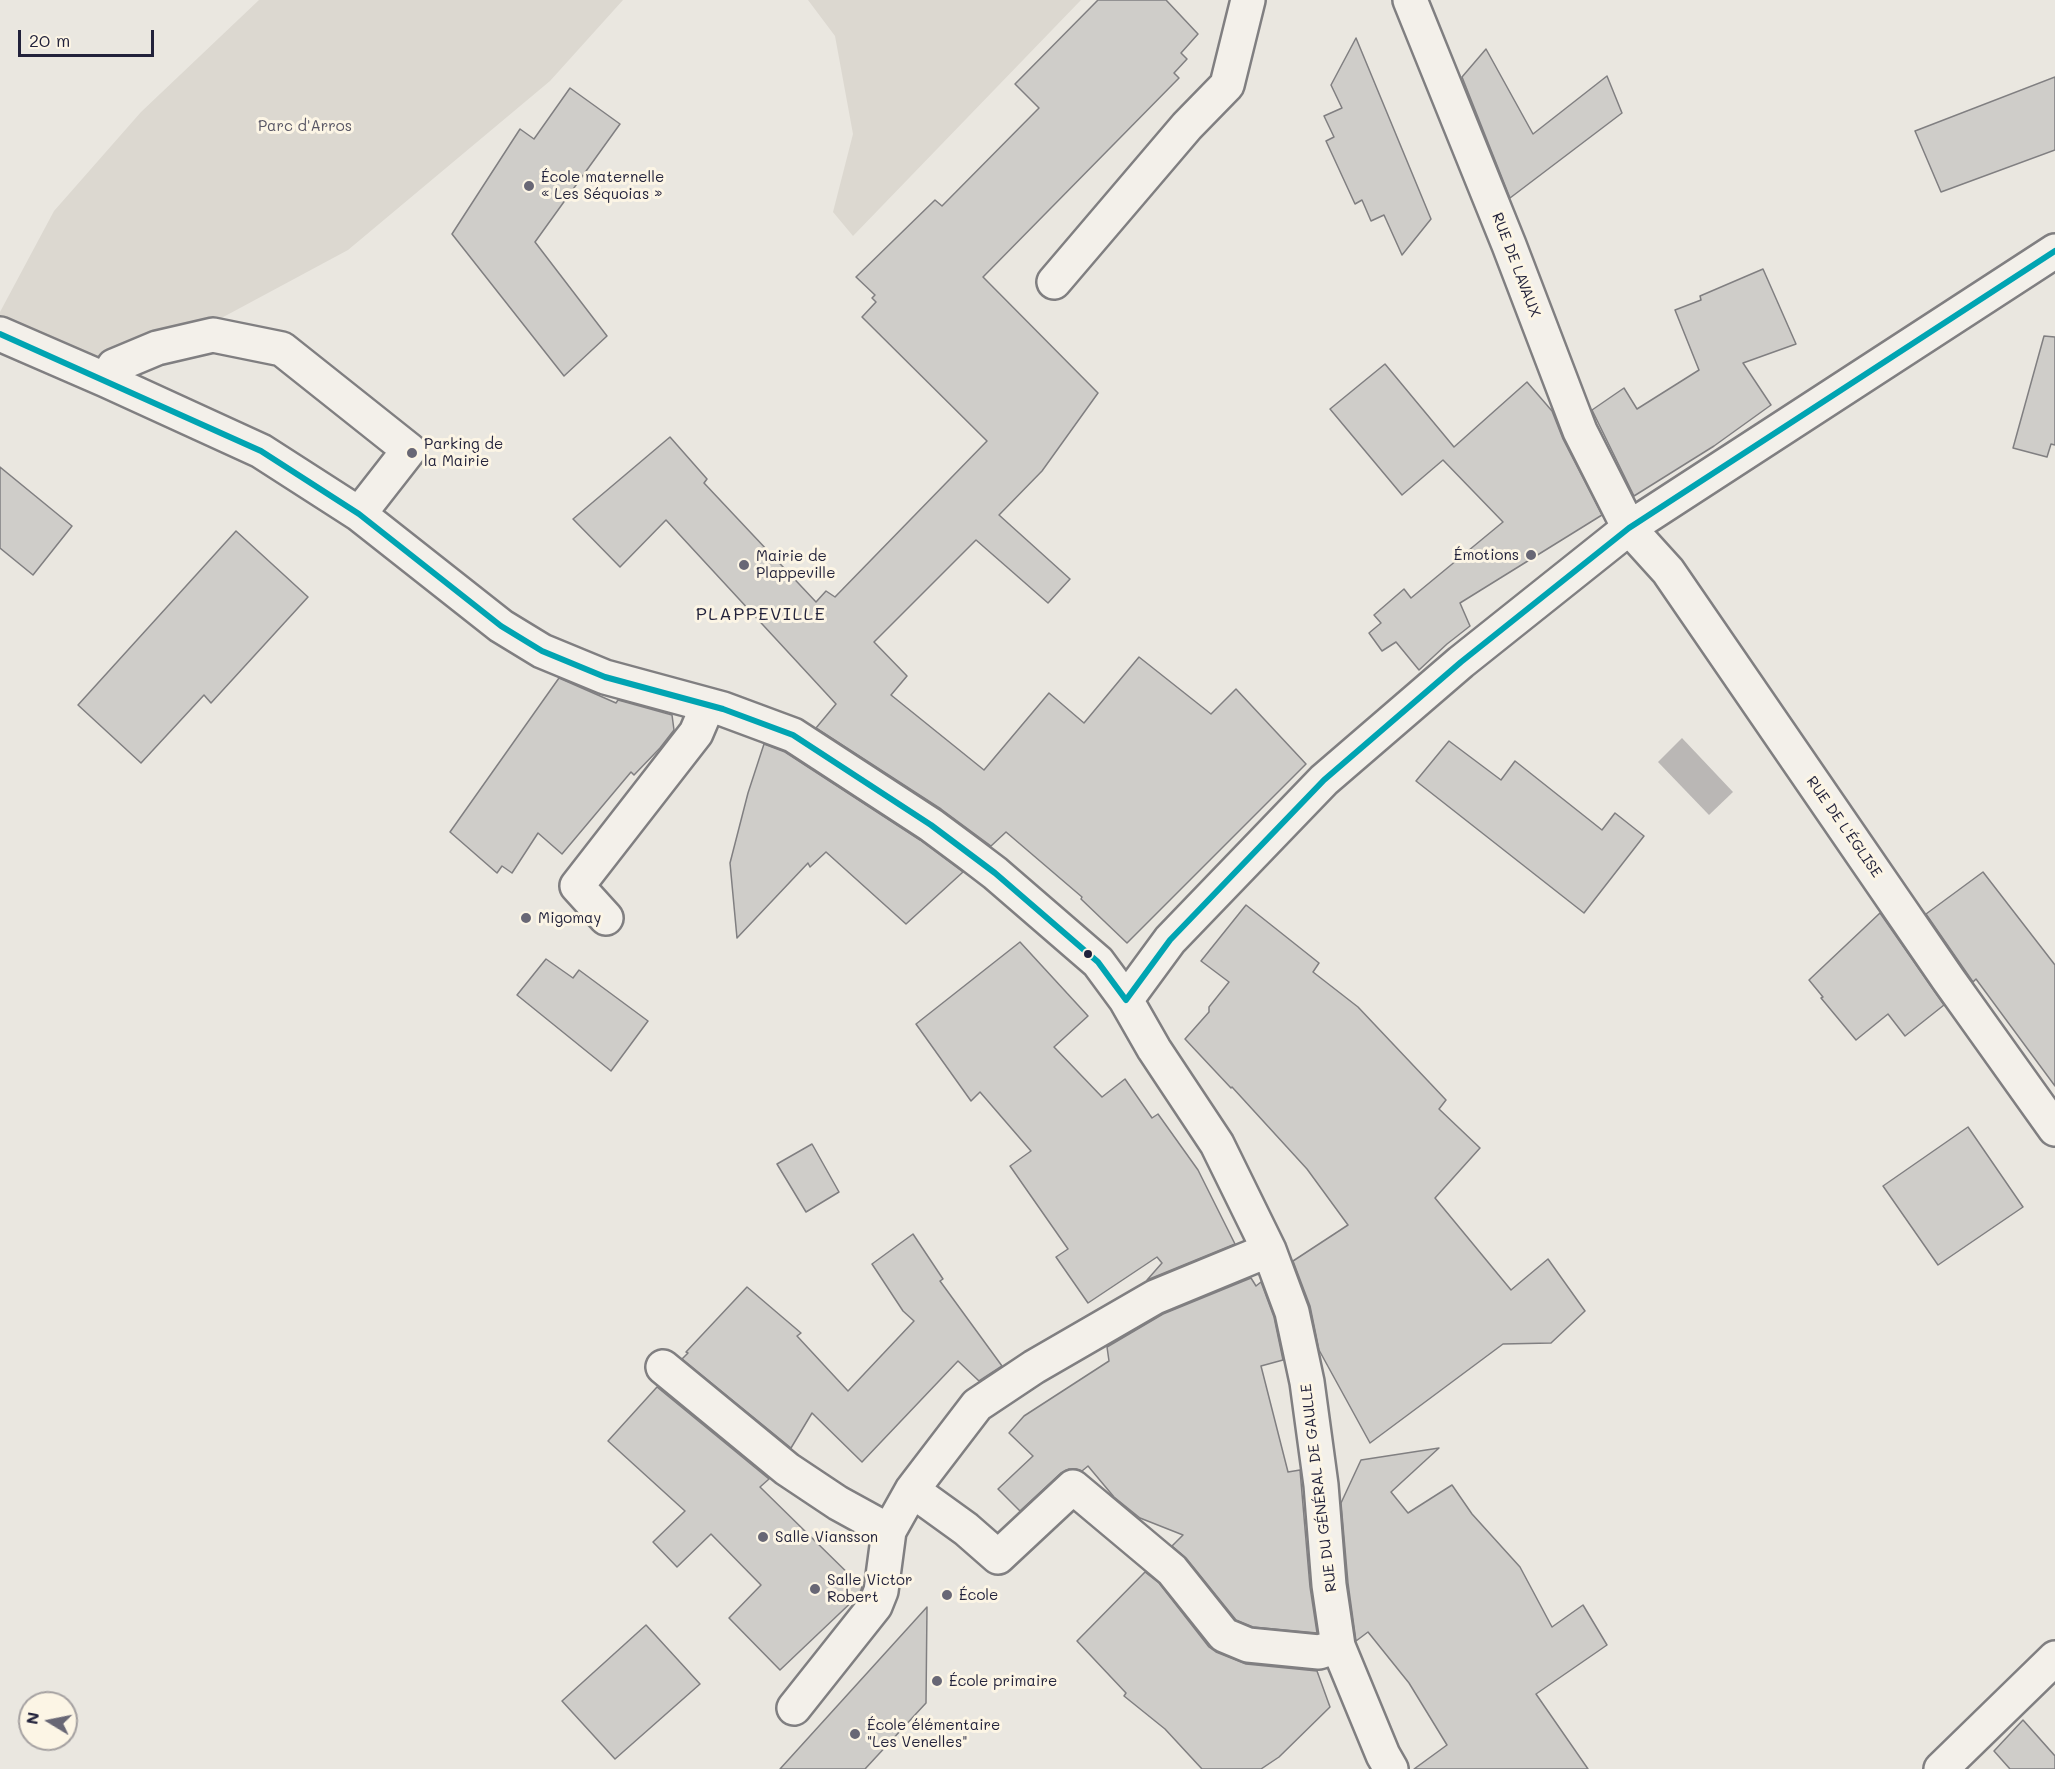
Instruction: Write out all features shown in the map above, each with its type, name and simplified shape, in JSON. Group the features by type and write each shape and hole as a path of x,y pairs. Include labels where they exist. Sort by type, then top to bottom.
{"street":[{"path":"1054,282 1187,126 1227,86 1248,0"},
{"name":"RUE DE LAVAUX","path":"1410,0 1509,245 1580,431 1629,528"},
{"path":"1126,1000 1170,940 1324,780 1461,662 1629,528 2055,251"},
{"name":"RUE DU GÉNÉRAL DE GAULLE","path":"0,334 261,451 359,514 501,626 542,651 605,677 708,705 793,735 931,825 995,873 1098,962 1126,1000 1217,1144 1269,1250 1292,1312 1307,1382 1322,1485 1329,1585 1338,1646 1383,1755 1391,1769"},
{"path":"106,380 114,366 157,348 213,335 282,349 409,450 359,514"},
{"name":"RUE DE L'ÉGLISE","path":"1629,528 1668,571 1948,979 2055,1130"},
{"path":"606,918 577,886 696,733 708,705"},
{"path":"794,1708 875,1606 881,1591 889,1531 912,1490 977,1406 1034,1367 1155,1297 1269,1250"},
{"path":"663,1367 787,1470 838,1503 889,1531"},
{"path":"912,1490 966,1529 998,1557 1073,1487 1172,1570 1224,1635 1248,1645 1319,1652 1338,1646"},
{"path":"1941,1769 2055,1658"}],"green space":[{"name":"Parc d'Arros","path":"259,0 623,0 550,81 348,250 106,380 0,334 0,312 54,211 141,112"},
{"path":"808,0 1081,0 853,236 833,212 853,134 835,36"}],"shaded area":[{"path":"1682,738 1733,792 1709,815 1658,762"}],"building":[{"path":"1098,0 1166,0 1198,34 1181,53 1187,59 1174,73 1179,78 983,277 1098,393 1042,471 999,515 1070,579 1048,603 976,540 874,642 907,676 891,695 984,770 1049,693 1084,723 1139,657 1211,714 1236,689 1306,764 1127,943 1081,899 1082,897 1006,832 991,846 941,809 816,728 836,704 666,520 620,567 573,519 670,437 707,479 704,483 816,602 826,591 835,597 987,441 862,317 876,302 872,298 875,295 856,277 935,200 942,206 1039,108 1015,84"},
{"path":"1356,38 1431,219 1402,255 1384,215 1371,221 1362,200 1355,204 1326,141 1334,137 1324,116 1342,108 1331,85"},
{"path":"1486,49 1533,134 1607,76 1622,113 1510,198 1462,77"},
{"path":"2055,77 2055,150 1941,192 1915,131"},
{"name":"École maternelle « Les Séquoias »","path":"570,88 620,124 535,242 607,336 564,376 452,234 520,129 534,139"},
{"path":"1763,269 1796,344 1743,363 1771,405 1714,446 1634,496 1592,410 1624,388 1637,409 1699,370 1675,310 1701,300 1700,296"},
{"path":"2044,336 2055,337 2055,445 2051,444 2047,457 2013,448"},
{"path":"1385,364 1454,447 1527,382 1552,411 1563,439 1602,515 1460,603 1470,626 1419,670 1396,642 1382,651 1369,633 1381,623 1374,615 1404,589 1411,598 1503,522 1443,460 1402,495 1330,409"},
{"path":"0,467 72,526 33,575 0,548"},
{"path":"236,531 308,597 211,703 204,695 141,763 78,705"},
{"path":"559,678 616,703 618,700 672,715 674,730 634,775 631,772 562,854 538,833 512,873 502,866 497,873 450,832"},
{"path":"1449,741 1501,780 1515,761 1602,830 1615,813 1644,836 1584,913 1416,781"},
{"path":"764,744 785,752 920,840 963,872 906,924 826,852 810,867 808,863 737,938 730,863 748,793"},
{"path":"1983,872 2055,965 2055,1086 1976,979 1973,982 1926,914"},
{"path":"1246,905 1319,963 1313,972 1358,1007 1446,1100 1439,1109 1480,1148 1435,1198 1511,1290 1548,1259 1585,1311 1551,1343 1503,1344 1370,1443 1319,1350 1310,1306 1293,1261 1348,1225 1307,1169 1185,1039 1209,1012 1209,1007 1229,982 1201,961"},
{"path":"1880,913 1944,1005 1905,1036 1888,1014 1856,1040 1809,980"},
{"path":"1020,942 1088,1016 1054,1047 1102,1097 1125,1079 1152,1118 1158,1114 1198,1170 1235,1244 1147,1280 1162,1263 1157,1257 1088,1303 1056,1257 1068,1249 1010,1166 1031,1151 980,1092 971,1101 916,1024"},
{"path":"546,959 573,978 579,970 648,1021 611,1071 517,995"},
{"path":"1968,1127 2023,1207 1938,1265 1883,1186"},
{"path":"812,1144 839,1192 806,1212 777,1164"},
{"path":"913,1234 943,1279 940,1281 1002,1366 979,1381 958,1361 862,1462 812,1413 791,1448 682,1359 747,1287 801,1333 797,1336 848,1391 914,1321 903,1311 872,1264"},
{"path":"1251,1278 1256,1286 1261,1282 1274,1317 1283,1360 1261,1366 1288,1472 1300,1470 1310,1587 1317,1633 1253,1627 1236,1620 1186,1558 1172,1546 1183,1535 1140,1518 1114,1497 1088,1466 1082,1471 1069,1469 1061,1473 1020,1511 998,1489 1033,1456 1009,1433 1024,1416 1109,1361 1107,1347 1163,1314"},
{"path":"657,1387 769,1479 760,1487 862,1587 859,1595 780,1670 729,1618 761,1585 711,1534 677,1567 653,1542 685,1511 608,1441"},
{"path":"1439,1448 1391,1492 1408,1513 1452,1485 1472,1514 1520,1567 1552,1627 1583,1605 1607,1645 1536,1694 1588,1769 1414,1769 1447,1745 1409,1683 1368,1632 1356,1641 1341,1503 1361,1460"},
{"path":"1145,1572 1159,1583 1209,1647 1246,1664 1317,1671 1330,1707 1279,1757 1261,1769 1202,1769 1165,1729 1124,1696 1126,1693 1077,1641"},
{"name":"École élémentaire \"Les Venelles\"","path":"927,1607 926,1703 865,1769 780,1769"},
{"path":"646,1625 700,1684 615,1759 562,1701"},
{"path":"2023,1720 2055,1756 2055,1769 2010,1769 1994,1751"}],"transit line":[{"path":"0,334 261,451 359,514 501,626 542,651 605,677 723,709 793,735 931,825 995,873 1098,962 1126,1000 1170,940 1324,780 1461,662 1629,528 2055,251"}],"place":[{"name":"École maternelle « Les Séquoias »","path":"529,186"},
{"name":"Parking de la Mairie","path":"412,453"},
{"name":"Émotions","path":"1531,555"},
{"name":"Mairie de Plappeville","path":"744,565"},
{"name":"Migomay","path":"526,918"},
{"name":"Salle Viansson","path":"763,1537"},
{"name":"Salle Victor Robert","path":"815,1589"},
{"name":"École","path":"947,1595"},
{"name":"École primaire","path":"937,1681"},
{"name":"École élémentaire \"Les Venelles\"","path":"855,1734"}],"district":[{"name":"PLAPPEVILLE","path":"761,614"}]}
